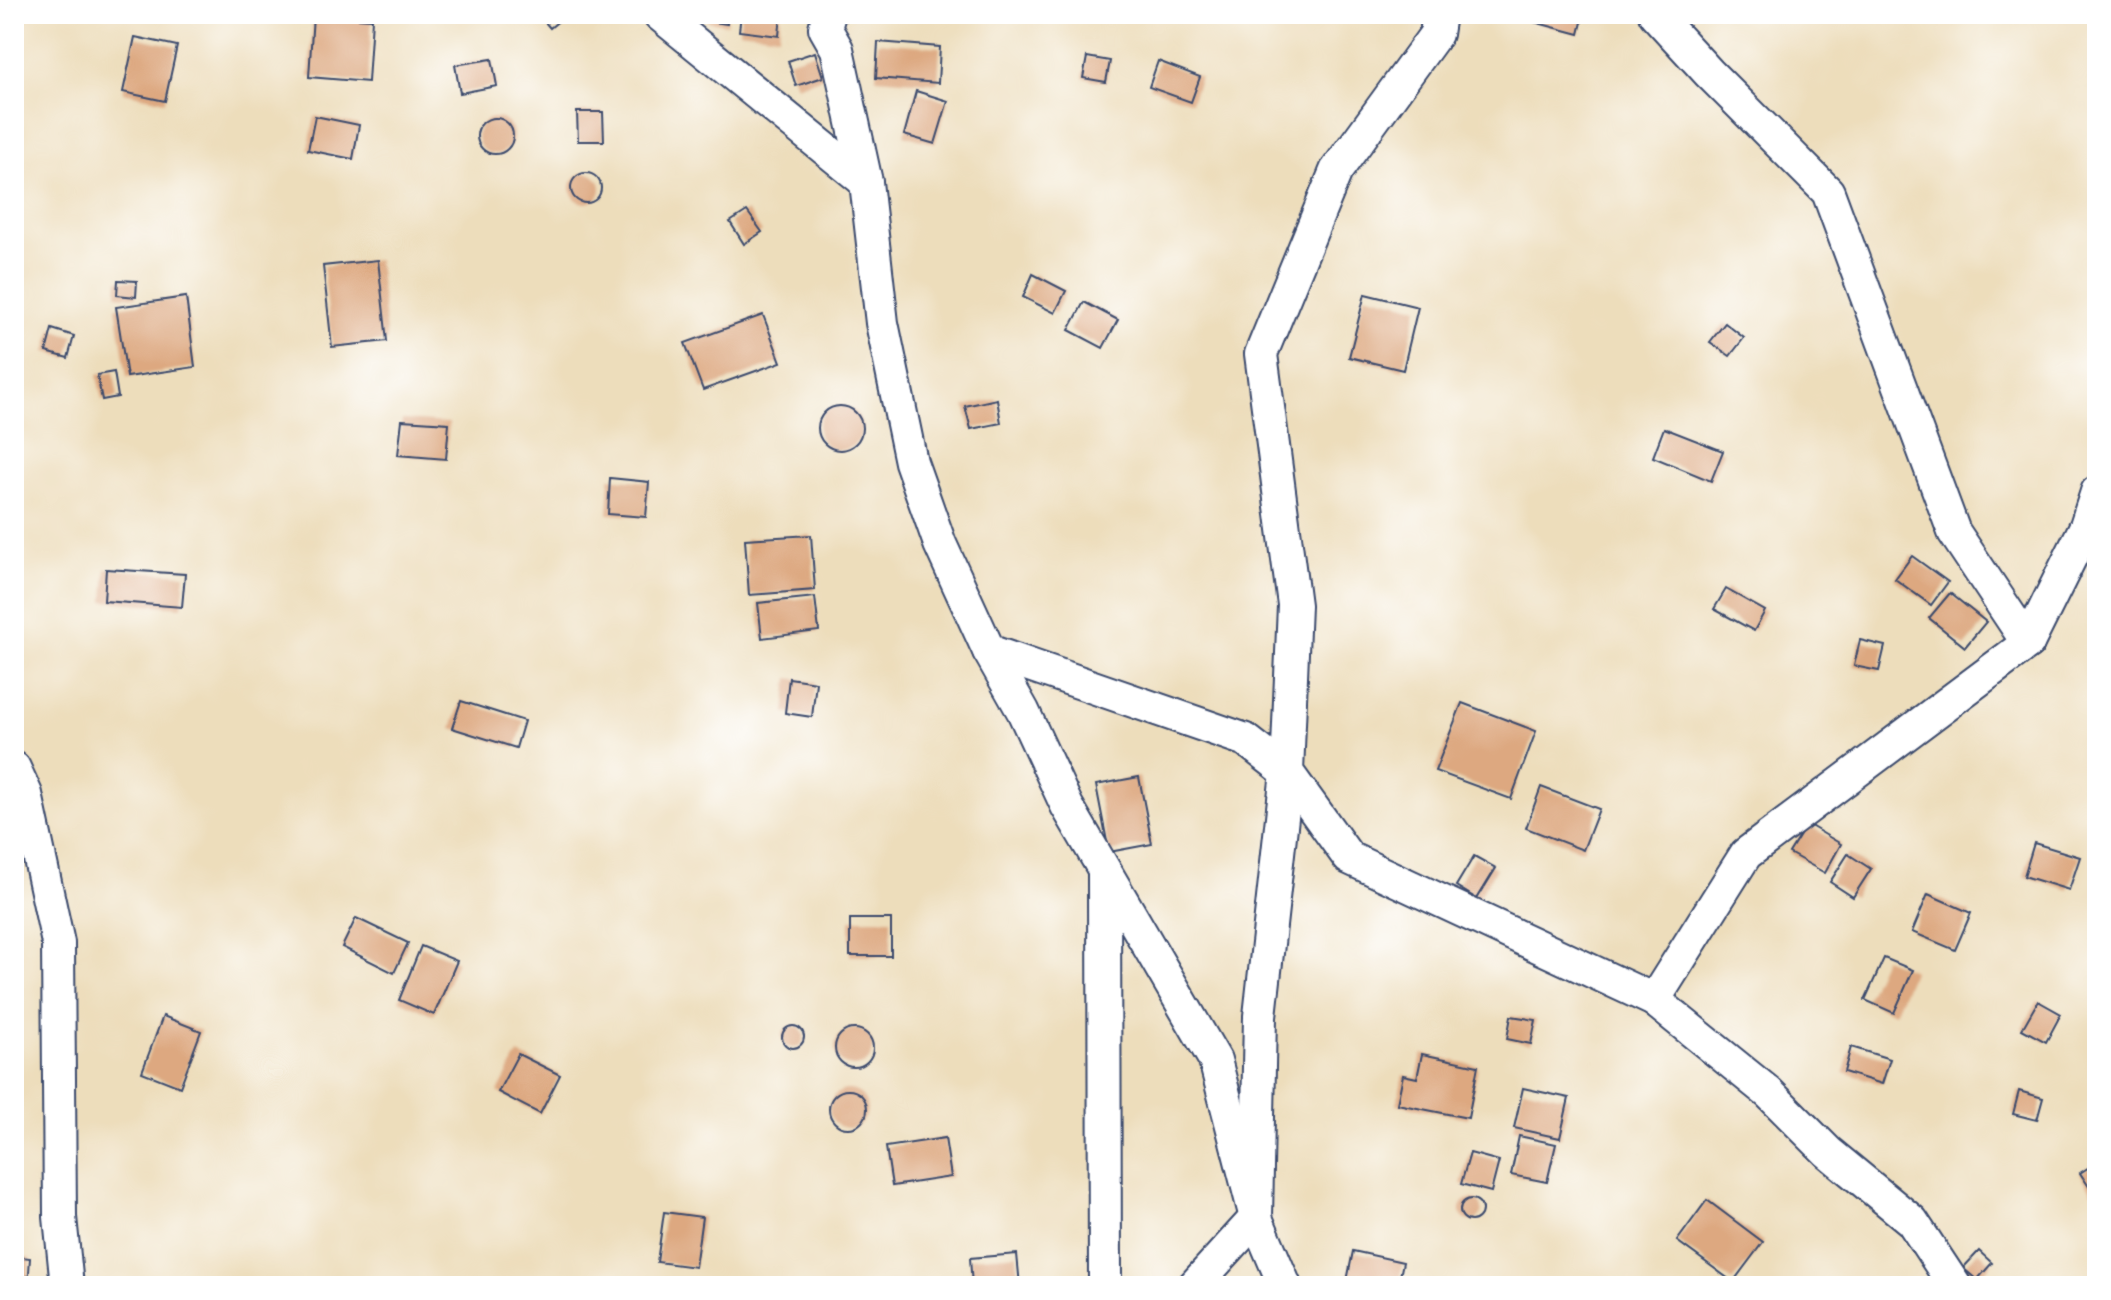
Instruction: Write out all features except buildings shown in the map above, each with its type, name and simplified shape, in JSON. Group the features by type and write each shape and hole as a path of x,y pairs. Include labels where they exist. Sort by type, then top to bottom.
{"street":[{"path":"659,14 866,182"},
{"path":"829,14 825,28 837,49 866,182 882,323 911,462 940,544 989,651 1023,711 1067,806 1215,1060 1256,1218 1285,1286"},
{"path":"1194,1286 1256,1218 1260,1016 1287,772 1294,605 1261,354 1336,171 1436,34 1439,14"},
{"path":"1655,14 1828,192 1954,532 2028,643"},
{"path":"1654,1000 1746,854 2028,643 2086,526 2097,492"},
{"path":"989,651 1246,740 1287,772 1349,858 1654,1000 1769,1093 1828,1152 1912,1221 1955,1286"},
{"path":"14,768 26,794 58,943 60,1217 67,1286"},
{"path":"1104,871 1105,1286"}]}
